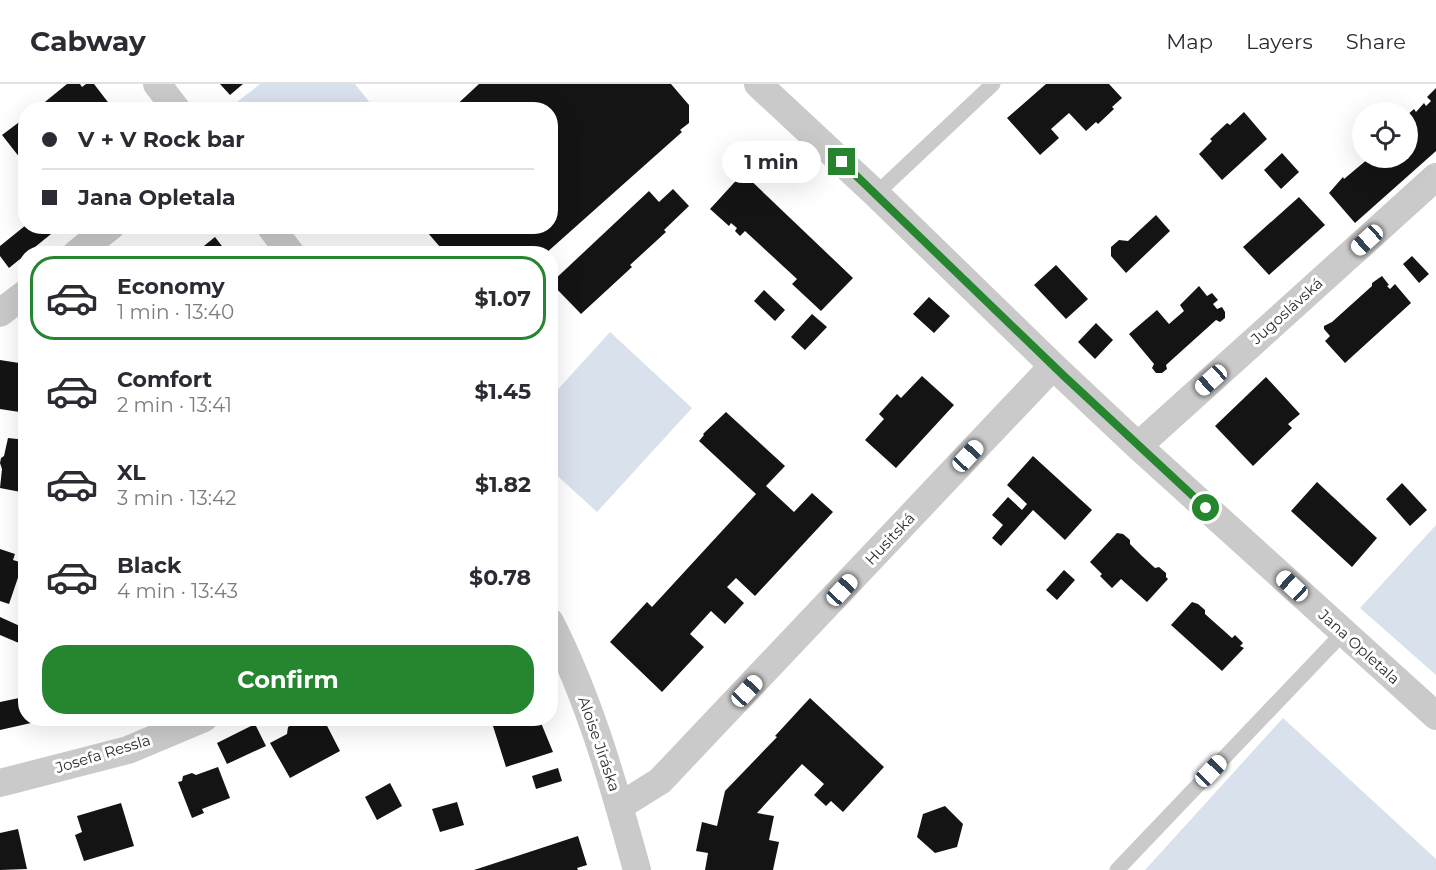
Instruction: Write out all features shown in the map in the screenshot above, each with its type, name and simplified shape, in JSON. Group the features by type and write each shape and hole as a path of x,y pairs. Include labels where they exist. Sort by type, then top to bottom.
{"street":[{"path":"157,84 171,102"},
{"name":"Jana Opletala","path":"758,84 1138,446 1436,716"},
{"name":"Jugoslávská","path":"1138,446 1436,177"},
{"path":"86,246 101,234"},
{"path":"0,313 18,299"},
{"name":"Husitská","path":"620,806 660,782 1053,366"},
{"name":"Aloise Jiráska","path":"558,640 589,712 620,806 637,870"},
{"name":"Josefa Ressla","path":"0,783 129,750 185,726"}],"lane":[{"path":"876,194 993,84"},
{"path":"1117,870 1343,633"}],"shaded area":[{"path":"260,84 355,84 369,102 237,102"},
{"path":"610,332 692,408 597,512 558,476 558,389"},
{"path":"1436,525 1436,675 1360,608"},
{"path":"1283,718 1436,859 1436,870 1145,870"}],"building":[{"path":"67,84 80,84 82,87 86,84 94,84 108,102 45,102"},
{"path":"220,84 243,84 230,95"},
{"path":"479,84 671,84 689,105 689,123 680,130 682,132 554,246 439,246 429,234 558,234 558,102 460,102"},
{"path":"1046,84 1109,84 1122,98 1098,124 1096,122 1086,131 1069,113 1051,129 1059,138 1040,155 1007,118"},
{"path":"1436,88 1436,151 1418,167 1418,110 1424,103 1426,106 1431,101 1427,97"},
{"path":"1244,112 1267,139 1222,180 1199,154 1212,141 1210,139 1227,123 1230,125"},
{"path":"18,123 18,155 2,135"},
{"path":"1282,153 1299,172 1281,189 1264,170"},
{"path":"1357,168 1417,168 1355,223 1329,193 1343,177 1344,179"},
{"path":"743,173 853,278 821,311 792,284 797,279 745,231 740,236 735,231 737,228 731,223 729,226 710,209"},
{"path":"673,189 689,206 664,230 666,232 630,265 632,267 581,314 558,290 558,276 649,191 659,202"},
{"path":"1299,197 1325,225 1269,275 1243,247"},
{"path":"1156,215 1170,231 1126,273 1111,256 1111,247 1119,240 1128,241"},
{"path":"18,231 18,234 51,234 36,246 18,246 18,261 9,268 0,256 0,246"},
{"path":"215,237 222,246 204,246"},
{"path":"1412,256 1429,274 1419,283 1403,264"},
{"path":"1056,265 1088,299 1066,319 1034,285"},
{"path":"1382,276 1390,289 1395,284 1411,303 1345,363 1325,341 1330,336 1324,326 1332,322"},
{"path":"1199,286 1207,296 1212,293 1218,300 1213,304 1217,309 1222,307 1225,318 1220,322 1216,320 1166,365 1167,369 1162,373 1156,373 1152,368 1154,364 1129,334 1157,310 1169,324 1184,311 1180,305"},
{"path":"764,290 785,310 775,321 754,301"},
{"path":"929,297 950,316 934,333 913,314"},
{"path":"812,314 827,327 805,350 791,337"},
{"path":"1096,323 1113,340 1095,359 1078,342"},
{"path":"0,360 18,363 18,412 0,409"},
{"path":"922,376 954,405 896,468 865,440 884,419 879,414 897,394 901,398"},
{"path":"1266,377 1300,414 1288,424 1292,428 1253,466 1215,426"},
{"path":"726,412 785,466 766,486 794,512 812,493 833,512 755,596 736,578 727,587 744,603 725,624 711,611 690,634 704,647 662,692 610,642 647,602 652,607 756,494 699,441 703,434"},
{"path":"8,438 18,439 18,491 0,488 2,469 0,463"},
{"path":"1033,456 1092,510 1065,540 1033,510 1001,546 992,538 1003,525 992,515 1008,497 1022,510 1027,504 1007,485"},
{"path":"1317,482 1377,538 1352,567 1291,511"},
{"path":"1402,483 1427,510 1410,526 1386,499"},
{"path":"1117,533 1123,534 1130,540 1130,544 1155,568 1159,567 1166,573 1168,579 1147,602 1121,579 1112,588 1090,562"},
{"path":"0,549 15,554 13,560 18,562 18,578 9,604 0,601"},
{"path":"1064,570 1075,580 1057,600 1046,590"},
{"path":"1192,602 1205,610 1205,614 1232,638 1235,635 1243,643 1240,646 1244,648 1222,671 1171,625"},
{"path":"0,617 18,625 18,643 0,635"},
{"path":"18,698 18,726 0,730 0,702"},
{"path":"810,698 884,767 843,812 831,801 826,806 814,795 824,784 802,764 757,813 774,816 769,840 779,842 773,870 705,870 708,853 696,851 702,822 717,826 725,791 777,737 775,736"},
{"path":"251,726 256,726 266,746 227,764 217,743"},
{"path":"327,726 340,751 290,778 270,743 287,734 288,727"},
{"path":"493,726 542,726 553,752 506,767"},
{"path":"218,767 230,798 202,809 204,813 192,818 178,782 182,781 183,776 192,773 196,775"},
{"path":"558,768 562,781 536,789 532,776"},
{"path":"390,783 402,806 377,820 365,797"},
{"path":"457,802 464,825 440,832 432,809"},
{"path":"121,803 134,846 84,861 75,835 82,832 77,816"},
{"path":"945,806 963,824 957,847 935,853 917,837 923,814"},
{"path":"18,829 27,869 0,870 0,833"},
{"path":"578,836 587,865 577,868 578,870 474,870"}],"route":[{"path":"842,162 1065,377 1206,508"}]}
